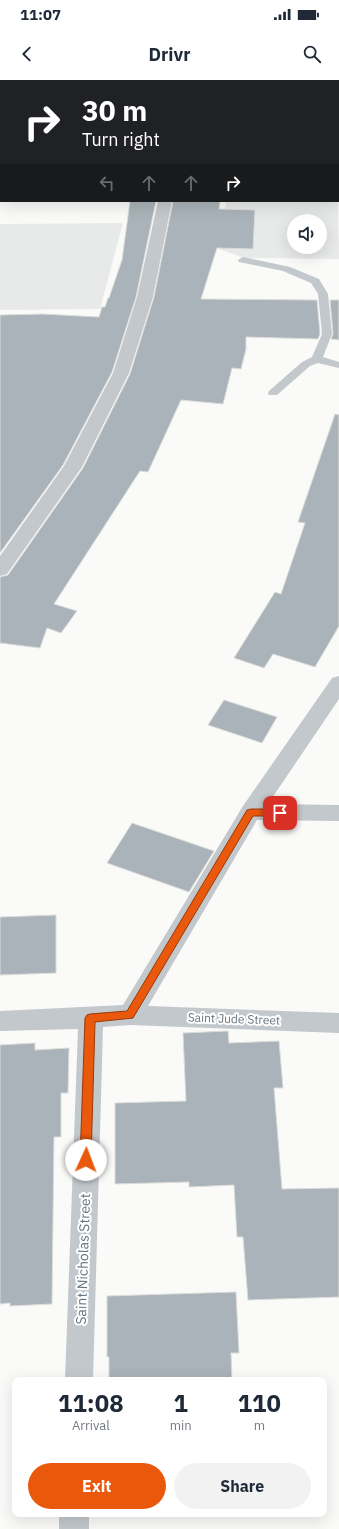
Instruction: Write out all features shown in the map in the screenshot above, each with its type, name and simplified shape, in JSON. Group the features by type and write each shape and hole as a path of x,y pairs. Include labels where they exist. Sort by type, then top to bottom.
{"street":[{"path":"0,570 73,467 121,373 145,297 165,202"},
{"path":"130,1015 251,812 339,683"},
{"path":"251,812 339,813"},
{"name":"Saint Jude Street","path":"0,1021 130,1015 339,1023"},
{"name":"Saint Nicholas Street","path":"79,1377 90,1018"},
{"path":"74,1517 74,1529"}],"lane":[{"path":"244,260 286,269 315,281 323,294 327,334 317,359"},
{"path":"273,393 306,364 317,359 339,365"}],"shaded area":[{"path":"226,202 338,202 339,259 244,258 219,249"},
{"path":"123,223 100,309 0,310 0,224"}],"building":[{"path":"130,202 156,202 136,297 112,372 63,465 0,553 0,315 43,314 99,317 102,307 105,307 109,298 122,260"},
{"path":"173,202 220,202 219,209 255,210 253,249 217,248 201,299 317,300 320,334 318,339 246,337 246,349 241,369 232,368 223,404 181,400 148,472 140,471 54,604 77,611 61,633 47,628 40,648 0,643 0,577 8,575 83,468 130,374 154,297"},
{"path":"330,300 339,300 339,340 331,339 333,334"},
{"path":"335,414 339,415 339,626 315,667 273,654 264,668 234,658 275,592 281,594 305,523 298,522"},
{"path":"224,700 277,717 262,743 208,725"},
{"path":"132,823 214,851 189,892 107,863"},
{"path":"56,915 56,973 0,975 0,917"},
{"path":"228,1031 229,1043 279,1041 283,1088 274,1088 282,1189 339,1188 339,1297 248,1300 243,1237 237,1237 234,1185 189,1187 189,1182 115,1184 115,1103 186,1101 183,1033"},
{"path":"35,1043 35,1050 69,1048 68,1093 61,1093 61,1137 54,1137 52,1304 10,1306 10,1303 0,1304 0,1045"},
{"path":"236,1292 239,1353 231,1353 232,1377 109,1377 109,1357 107,1357 107,1296"}],"route":[{"path":"86,1160 90,1018 130,1015 251,812 280,813"}]}
